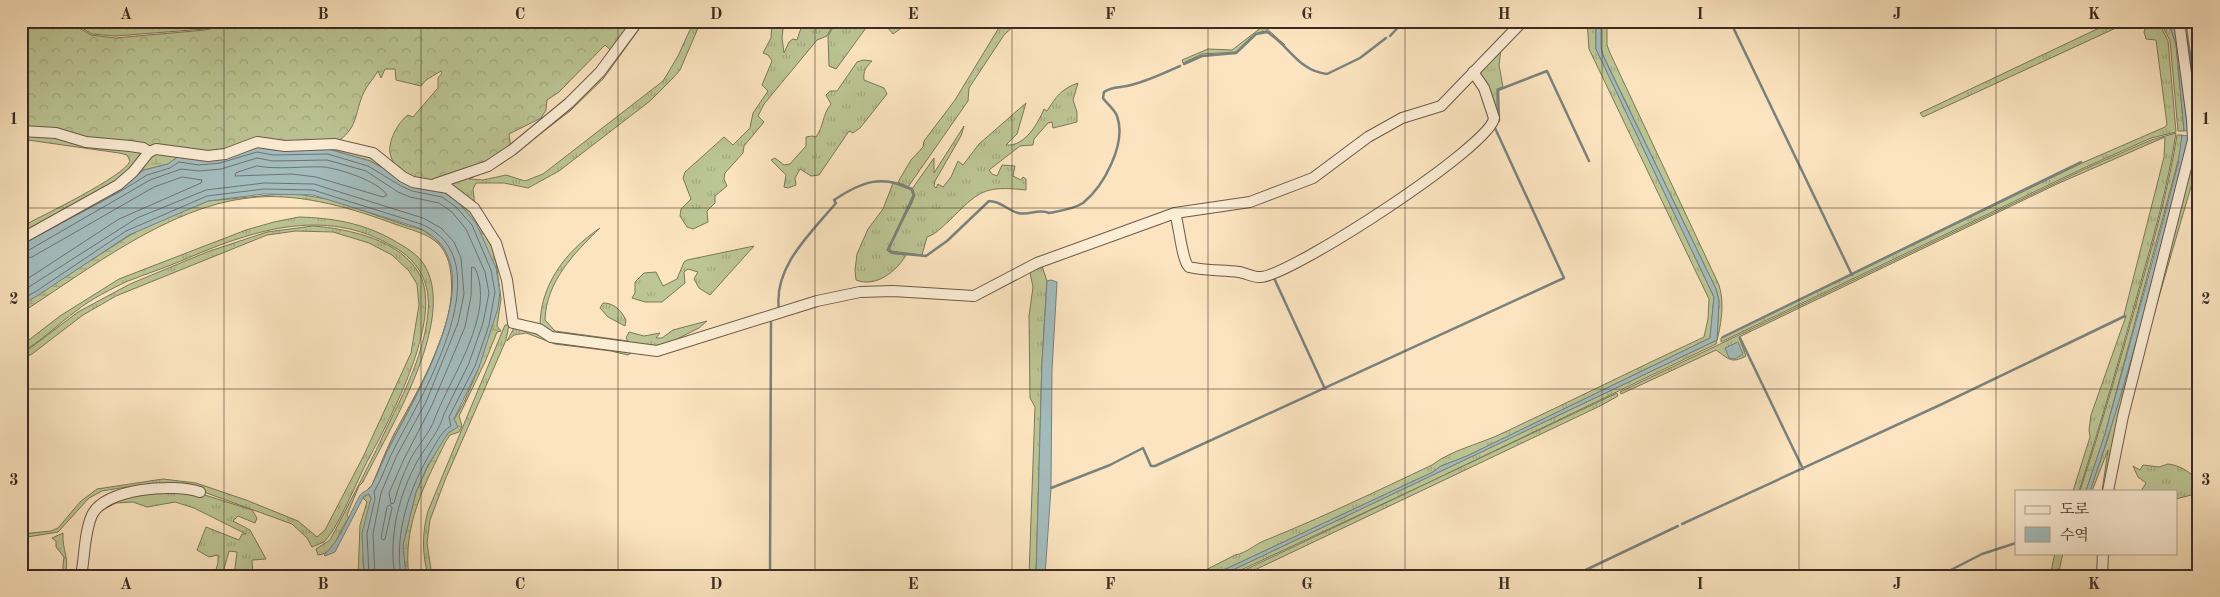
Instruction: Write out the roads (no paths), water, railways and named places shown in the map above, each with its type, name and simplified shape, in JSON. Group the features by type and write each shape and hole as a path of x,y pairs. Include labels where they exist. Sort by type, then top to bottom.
{"street":[{"path":"434,184 488,166 512,150 569,104 600,72 638,21"},
{"path":"21,239 118,185 133,172 149,152 156,148 208,156 225,154 257,142 285,146 335,144 373,153 403,177 413,182 434,184 448,188 461,196 484,220 502,260 513,323 539,328 551,337 656,351 817,301 860,292 893,290 974,296 1037,264 1175,213 1250,202 1313,178 1368,138 1402,118 1441,106 1523,21"},
{"path":"2108,490 2123,416 2196,138 2179,21"},
{"path":"1175,213 1181,233 1185,264 1189,268 1238,272 1260,278 1274,273 1355,228 1422,185 1484,134 1494,122 1494,118 1484,88 1473,72"},
{"path":"21,131 56,133 86,142 143,148 149,152"},
{"path":"81,576 88,526 93,513 100,504 117,496 137,491 182,487 200,492"},
{"path":"2102,576 2103,554"}],"water":[{"path":"1596,21 1601,21 1601,48 1603,56 1716,289 1719,301 1717,340 1220,576 1211,576 1433,472 1441,466 1467,456 1710,338 1714,297 1596,49"},
{"path":"2168,21 2172,21 2176,30 2188,131 2184,131 2176,44"},
{"path":"2182,135 2188,136 2143,317 2105,448 2090,490 2086,490 2105,434 2178,164"},
{"path":"257,146 273,150 328,149 370,161 390,172 445,193 459,203 476,223 496,268 500,292 498,308 479,367 454,419 458,427 448,433 427,467 416,492 403,545 406,576 364,576 362,533 371,498 369,494 364,496 335,552 324,555 340,535 360,495 372,485 388,449 432,363 444,330 451,298 451,269 442,245 419,228 313,195 264,194 208,201 129,235 21,305 21,241 119,187 144,170 168,164 179,156 199,160"},
{"path":"1047,281 1057,282 1052,370 1051,488 1045,576 1036,576 1042,362"},
{"path":"1738,342 1743,354 1735,359 1729,358 1725,348"}],"waterway":[{"path":"1390,36 1404,21"},
{"path":"1730,21 1852,275"},
{"path":"2185,21 2199,117"},
{"path":"1184,64 1202,56 1236,53 1256,34 1267,32 1275,37 1308,68 1327,74 1360,58 1386,38"},
{"path":"779,309 782,279 796,252 836,203 834,200 862,185 881,181 901,184 912,189 914,195 888,250 894,253 926,256 947,241 989,201 997,202 1014,212 1022,214 1041,211 1049,213 1083,203 1099,186 1106,175 1112,163 1119,139 1117,116 1103,98 1104,92 1156,77 1180,66"},
{"path":"1499,121 1498,90 1547,71 1589,161"},
{"path":"1051,488 1110,465 1143,448 1151,466 1155,466 1564,278 1495,128"},
{"path":"1723,337 2081,162"},
{"path":"1274,278 1325,389"},
{"path":"1682,524 1940,405 2125,316"},
{"path":"770,576 771,320"},
{"path":"1740,338 1803,469"},
{"path":"1573,576 1678,526"},
{"path":"1939,576 1982,554 2015,543"}]}
